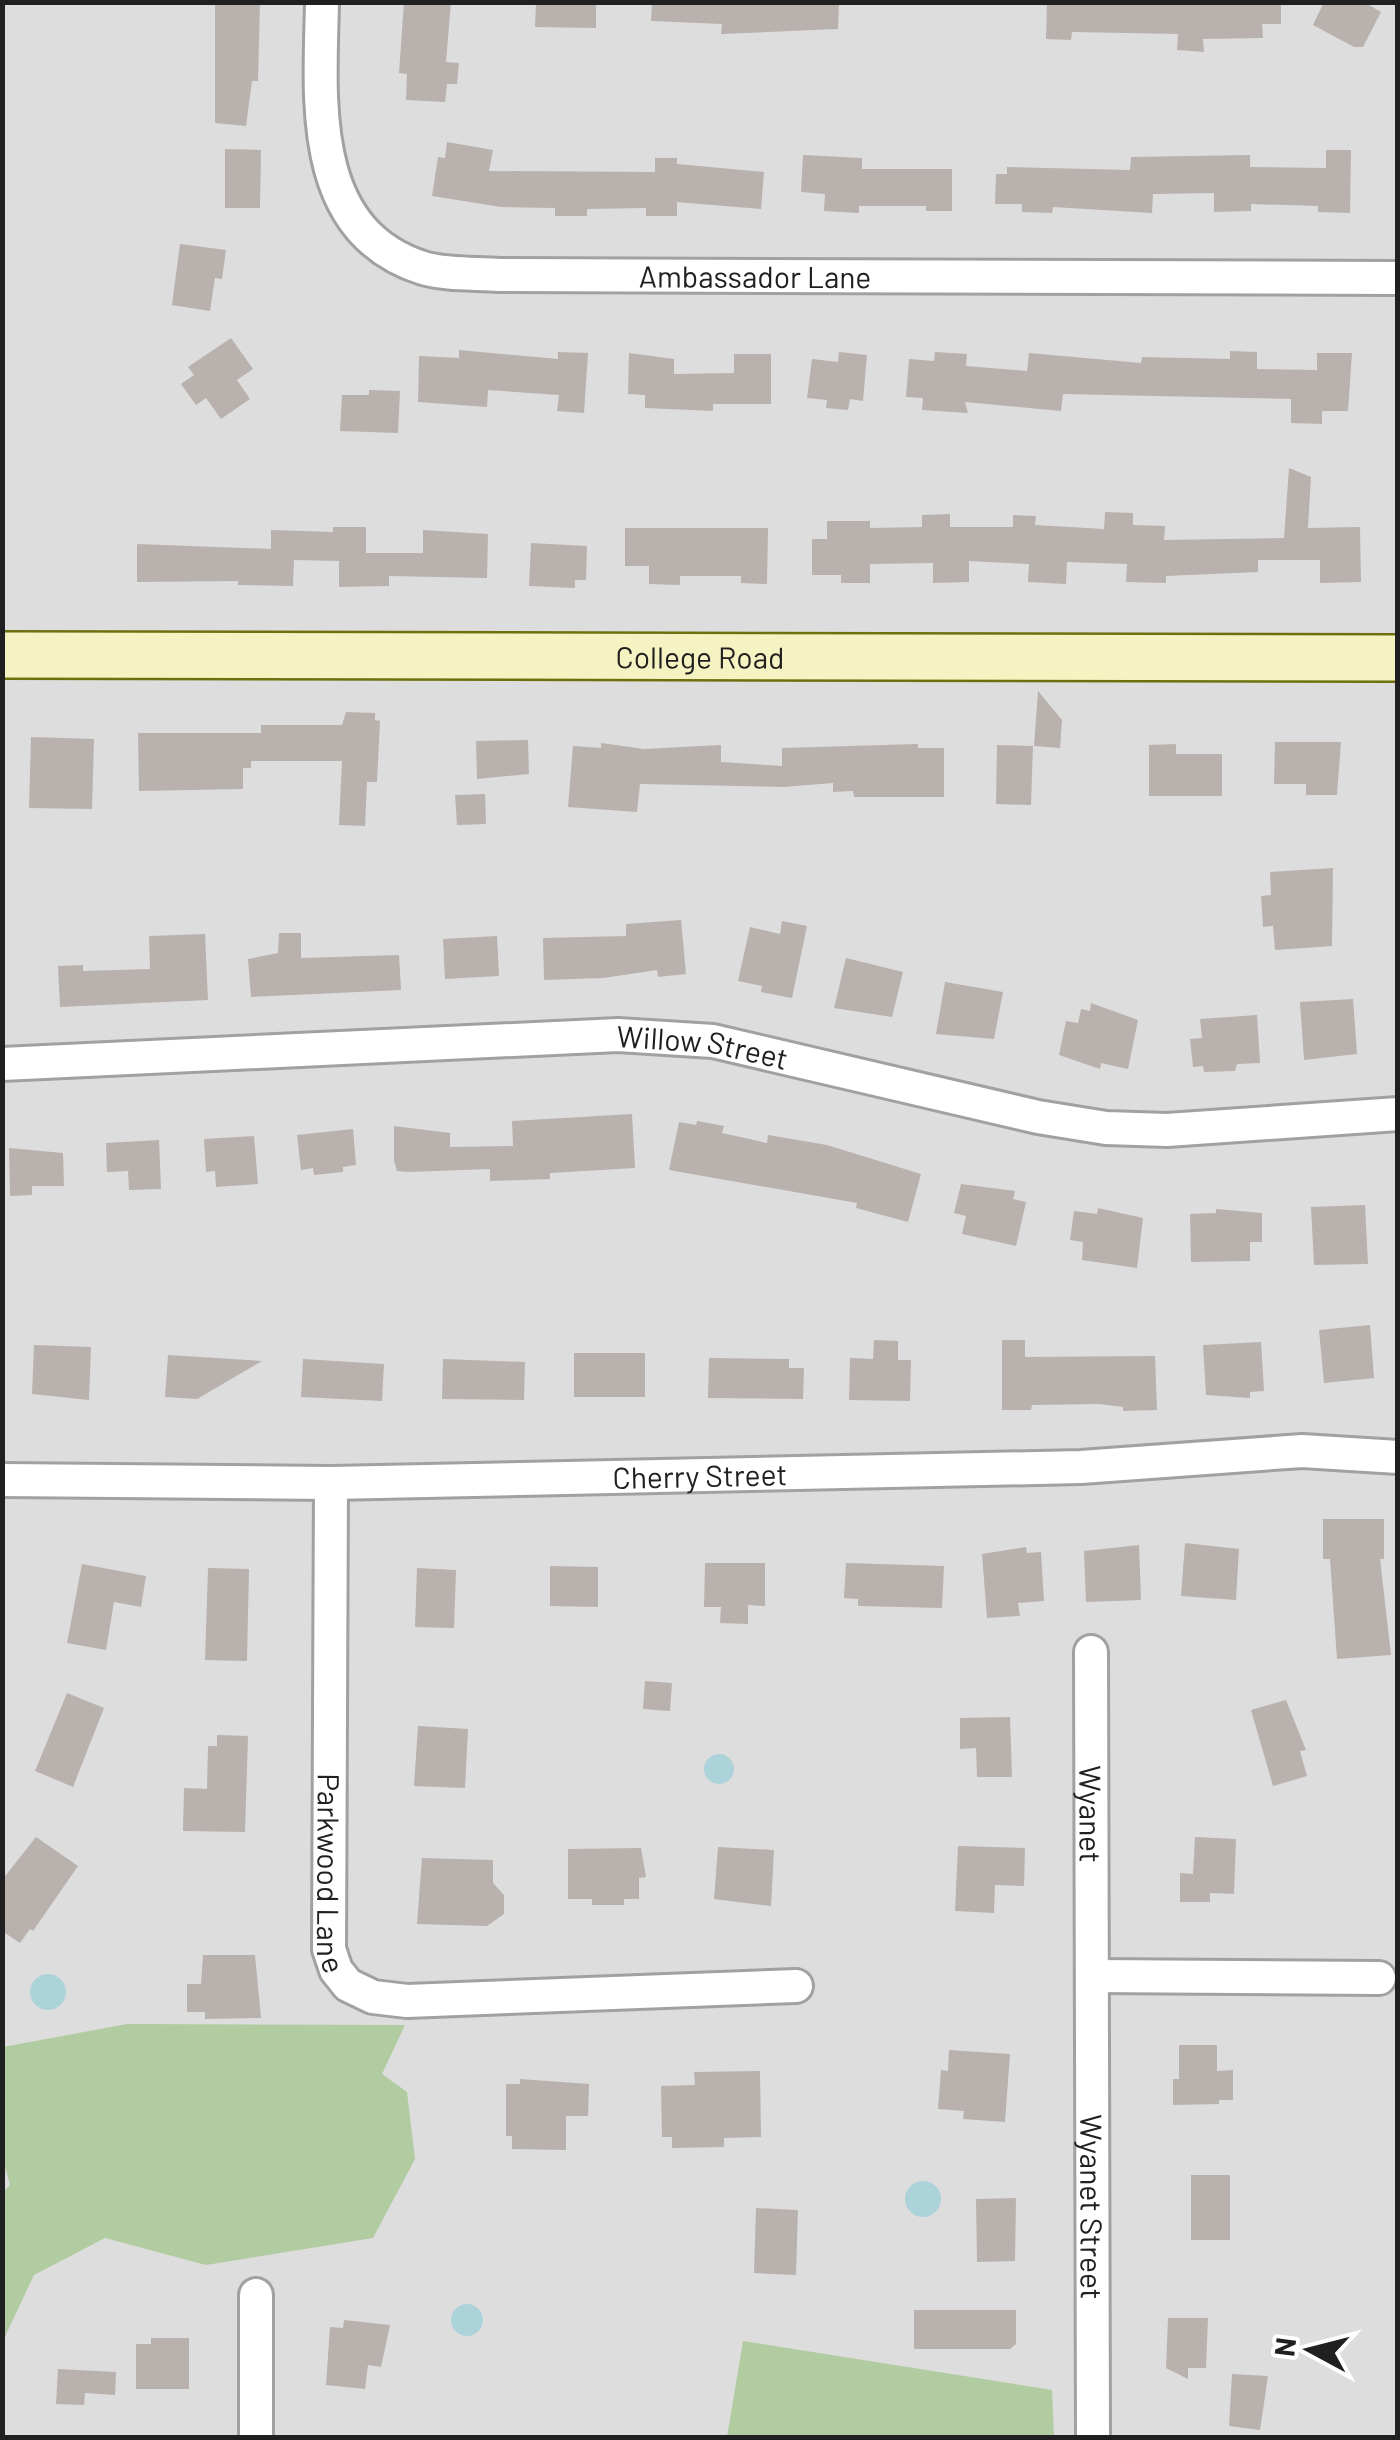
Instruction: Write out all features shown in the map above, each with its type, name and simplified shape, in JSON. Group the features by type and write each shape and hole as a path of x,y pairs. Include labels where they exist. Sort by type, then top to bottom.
{"street":[{"name":"Ambassador Lane","path":"322,2 323,147 345,207 376,246 425,269 500,276 1398,278"},
{"name":"College Road","path":"2,655 1398,658"},
{"name":"Willow Street","path":"2,1064 618,1035 713,1041 1038,1117 1106,1128 1167,1130 1398,1114"},
{"name":"Cherry Street","path":"2,1480 331,1483 1080,1467 1302,1451 1398,1457"},
{"name":"Parkwood Lane","path":"331,1483 329,1950 336,1970 348,1985 373,1997 439,2002 796,1986"},
{"name":"Wyanet","path":"1091,1652 1094,1976"},
{"path":"1094,1976 1379,1978"},
{"name":"Wyanet Street","path":"1092,2438 1094,1976"},
{"path":"256,2295 256,2438"}],"shaded area":[{"path":"3,3 1397,3 1397,2437 3,2437"}],"green space":[{"path":"127,2024 405,2025 382,2074 407,2092 415,2159 373,2238 206,2265 105,2238 34,2275 3,2341 3,2192 10,2185 3,2159 3,2047"},
{"path":"743,2341 1052,2390 1054,2437 727,2437"}],"water":[{"path":"719,1754 730,1758 734,1769 730,1780 719,1784 708,1780 704,1769 708,1758"},
{"path":"48,1974 61,1979 66,1992 61,2005 48,2010 35,2005 30,1992 35,1979"},
{"path":"923,2181 935,2187 941,2199 935,2211 923,2217 911,2211 905,2199 911,2187"},
{"path":"467,2304 478,2309 483,2320 478,2331 467,2336 456,2331 451,2320 456,2309"}],"building":[{"path":"215,2 260,2 258,81 252,81 246,126 215,123"},
{"path":"404,2 451,2 446,62 459,63 457,84 447,84 445,102 406,100 407,74 399,73"},
{"path":"536,2 596,2 596,28 535,27"},
{"path":"652,2 839,2 838,29 721,34 722,24 651,21"},
{"path":"1047,2 1281,2 1281,24 1262,24 1263,38 1203,39 1204,52 1177,50 1178,34 1072,32 1071,40 1046,39"},
{"path":"1324,2 1364,2 1381,12 1363,47 1354,47 1313,25"},
{"path":"447,142 493,150 489,171 655,172 655,158 677,158 677,164 764,172 761,209 677,202 677,216 646,216 646,208 587,209 587,216 555,216 555,208 501,207 432,196 438,157 445,158"},
{"path":"225,149 261,150 260,208 225,208"},
{"path":"1326,150 1351,150 1350,213 1318,212 1318,206 1251,204 1251,211 1214,212 1214,193 1153,194 1152,213 1053,207 1052,213 1022,212 1022,204 995,204 996,174 1007,174 1007,167 1130,170 1131,157 1250,155 1250,167 1326,168"},
{"path":"803,155 862,158 862,169 952,169 952,211 926,211 926,206 859,206 859,213 824,211 825,194 801,192"},
{"path":"180,244 226,250 222,279 215,278 210,311 172,305"},
{"path":"231,338 253,369 237,380 250,399 221,419 206,398 196,405 181,384 194,375 188,367"},
{"path":"459,350 558,359 558,352 588,353 584,413 557,411 559,395 488,390 487,407 418,402 419,356 459,358"},
{"path":"1230,351 1257,352 1257,369 1317,370 1317,353 1352,353 1348,411 1322,411 1322,424 1291,423 1291,399 1063,394 1061,411 965,402 968,413 922,410 923,398 906,397 909,359 934,361 935,352 967,354 966,366 1027,371 1029,353 1141,363 1142,357 1230,359"},
{"path":"839,352 867,355 863,401 850,399 848,410 826,408 827,400 807,398 812,359 838,362"},
{"path":"629,353 674,359 674,374 734,373 734,354 771,354 771,404 713,404 713,411 645,408 645,395 628,394"},
{"path":"369,390 400,391 398,433 340,431 342,395 369,395"},
{"path":"1289,468 1311,477 1308,528 1360,527 1361,582 1320,583 1320,560 1258,560 1258,572 1166,576 1166,583 1126,582 1127,564 1067,562 1066,584 1028,582 1029,564 969,561 969,582 933,583 933,563 870,564 870,583 841,583 841,575 812,575 812,539 827,539 827,521 870,521 870,528 922,527 922,515 950,514 950,527 1013,527 1013,515 1036,516 1035,525 1104,529 1105,512 1133,513 1133,525 1165,526 1164,540 1284,538"},
{"path":"333,527 366,527 366,553 423,553 423,530 488,534 487,578 389,576 389,586 339,587 339,561 294,560 293,586 238,585 238,581 137,582 137,544 271,549 271,530 333,532"},
{"path":"625,528 768,528 767,584 741,583 741,576 680,576 680,585 649,584 649,566 625,566"},
{"path":"531,543 587,546 586,580 575,580 575,588 529,586"},
{"path":"1038,691 1062,720 1060,748 1034,746"},
{"path":"346,712 375,713 375,720 380,721 377,782 367,782 365,826 339,825 342,761 251,761 251,768 243,768 243,789 139,791 138,733 261,733 261,725 342,725"},
{"path":"31,737 94,739 92,809 29,808"},
{"path":"528,740 529,774 477,779 476,741"},
{"path":"1275,742 1341,742 1337,795 1306,795 1306,784 1274,784"},
{"path":"601,743 644,749 721,745 721,762 782,766 782,748 918,744 918,748 944,748 944,797 854,797 853,791 833,792 833,783 783,787 640,784 637,812 568,807 573,746 601,748"},
{"path":"1176,744 1176,754 1222,754 1222,796 1149,796 1149,745"},
{"path":"997,745 1033,746 1031,805 996,804"},
{"path":"485,794 486,824 457,825 455,795"},
{"path":"1333,868 1332,946 1275,950 1273,926 1263,927 1261,896 1271,895 1270,872"},
{"path":"681,920 686,974 658,977 657,970 603,978 544,980 543,938 626,936 626,924"},
{"path":"782,921 807,926 792,998 761,992 762,986 738,981 750,927 780,934"},
{"path":"279,933 301,933 301,958 399,955 401,990 251,997 248,959 278,953"},
{"path":"205,934 208,1000 60,1007 58,966 83,965 83,971 150,969 149,936"},
{"path":"497,936 499,976 445,979 443,939"},
{"path":"846,958 903,972 892,1017 834,1008"},
{"path":"945,982 1003,992 994,1039 936,1034"},
{"path":"1353,999 1357,1054 1304,1060 1300,1002"},
{"path":"1091,1003 1138,1020 1128,1069 1101,1063 1100,1069 1059,1055 1066,1021 1078,1023 1081,1009 1090,1011"},
{"path":"1257,1015 1260,1063 1237,1064 1235,1071 1204,1072 1203,1066 1193,1067 1190,1039 1202,1038 1200,1019"},
{"path":"632,1114 635,1168 550,1173 550,1179 490,1181 490,1169 408,1172 397,1171 394,1161 394,1126 450,1133 450,1147 513,1146 512,1121"},
{"path":"697,1121 724,1126 722,1133 767,1143 768,1135 827,1145 921,1174 908,1222 856,1208 857,1203 669,1170 679,1122 696,1125"},
{"path":"353,1129 356,1165 343,1167 343,1172 314,1175 313,1168 301,1170 297,1135"},
{"path":"254,1136 258,1184 216,1187 215,1171 206,1172 204,1139"},
{"path":"159,1140 161,1189 129,1190 128,1171 107,1172 106,1143"},
{"path":"9,1148 63,1153 64,1186 32,1186 32,1195 10,1196"},
{"path":"961,1184 1015,1191 1013,1199 1026,1202 1016,1246 962,1234 966,1216 954,1213"},
{"path":"1365,1205 1368,1264 1314,1265 1311,1207"},
{"path":"1098,1208 1143,1218 1137,1268 1082,1260 1083,1242 1070,1240 1074,1211 1097,1214"},
{"path":"1216,1209 1262,1213 1262,1242 1250,1242 1250,1261 1191,1262 1190,1214 1216,1213"},
{"path":"1370,1325 1374,1378 1324,1383 1319,1330"},
{"path":"874,1340 898,1341 898,1360 911,1360 910,1401 849,1400 850,1358 873,1359"},
{"path":"1002,1340 1025,1340 1025,1357 1155,1356 1157,1410 1123,1411 1123,1407 1099,1404 1032,1405 1031,1410 1002,1410"},
{"path":"1261,1342 1264,1391 1250,1392 1250,1398 1206,1395 1203,1345"},
{"path":"34,1345 91,1347 89,1400 32,1394"},
{"path":"574,1353 645,1353 645,1397 574,1397"},
{"path":"168,1355 262,1361 197,1399 165,1397"},
{"path":"709,1358 789,1359 789,1368 804,1368 803,1399 708,1398"},
{"path":"303,1359 384,1364 382,1401 301,1397"},
{"path":"443,1359 525,1362 524,1400 442,1399"},
{"path":"1323,1519 1384,1519 1384,1559 1380,1559 1391,1655 1337,1659 1330,1559 1323,1559"},
{"path":"1185,1543 1239,1549 1236,1600 1181,1596"},
{"path":"1139,1545 1141,1600 1086,1602 1084,1551"},
{"path":"1026,1547 1027,1553 1041,1552 1044,1601 1018,1603 1020,1616 987,1618 982,1554"},
{"path":"705,1563 765,1563 765,1606 748,1605 748,1624 720,1623 721,1607 704,1607"},
{"path":"846,1563 944,1566 942,1608 858,1606 858,1599 844,1598"},
{"path":"82,1564 146,1576 141,1607 114,1602 106,1650 67,1643"},
{"path":"550,1566 598,1567 598,1607 550,1606"},
{"path":"208,1568 249,1569 247,1661 205,1660"},
{"path":"417,1568 456,1570 454,1628 415,1627"},
{"path":"645,1681 672,1683 670,1711 643,1709"},
{"path":"67,1693 104,1708 73,1787 35,1771"},
{"path":"1286,1700 1306,1750 1300,1751 1307,1776 1273,1786 1251,1710"},
{"path":"1010,1717 1012,1777 977,1777 976,1748 960,1749 960,1718"},
{"path":"418,1726 468,1729 465,1788 414,1786"},
{"path":"217,1735 248,1736 245,1832 183,1831 184,1788 207,1789 208,1746 217,1746"},
{"path":"36,1837 78,1866 33,1931 30,1929 20,1943 2,1931 2,1880"},
{"path":"1195,1837 1236,1839 1234,1894 1210,1893 1210,1902 1180,1902 1180,1873 1193,1874"},
{"path":"958,1846 1025,1848 1024,1886 995,1885 994,1913 955,1911"},
{"path":"718,1847 774,1850 771,1906 714,1899"},
{"path":"641,1848 646,1877 639,1878 639,1899 624,1899 624,1905 592,1905 592,1899 568,1899 568,1849"},
{"path":"422,1858 493,1860 493,1883 504,1895 504,1914 487,1926 417,1924"},
{"path":"203,1955 255,1955 261,2018 205,2019 205,2012 187,2012 187,1984 201,1984"},
{"path":"1179,2045 1217,2045 1217,2071 1233,2070 1233,2100 1173,2105 1173,2079 1179,2079"},
{"path":"949,2050 1010,2054 1005,2122 963,2119 964,2111 938,2109 941,2070 948,2071"},
{"path":"760,2071 761,2137 724,2138 724,2147 672,2148 672,2137 662,2137 661,2086 695,2085 694,2072"},
{"path":"520,2079 589,2084 588,2116 566,2116 566,2150 512,2149 512,2136 506,2136 506,2084 520,2084"},
{"path":"1191,2175 1230,2175 1230,2240 1191,2240"},
{"path":"1016,2198 1015,2261 977,2262 976,2199"},
{"path":"756,2208 798,2210 796,2275 754,2273"},
{"path":"914,2310 1016,2310 1016,2344 1010,2349 914,2349"},
{"path":"1168,2318 1208,2318 1206,2368 1188,2368 1188,2379 1166,2368"},
{"path":"344,2320 390,2325 381,2367 368,2365 365,2389 326,2385 330,2327 343,2328"},
{"path":"151,2338 189,2338 189,2389 136,2389 136,2344 151,2344"},
{"path":"58,2369 116,2372 115,2395 85,2393 84,2405 56,2404"},
{"path":"1232,2374 1268,2376 1260,2430 1229,2426"}]}
